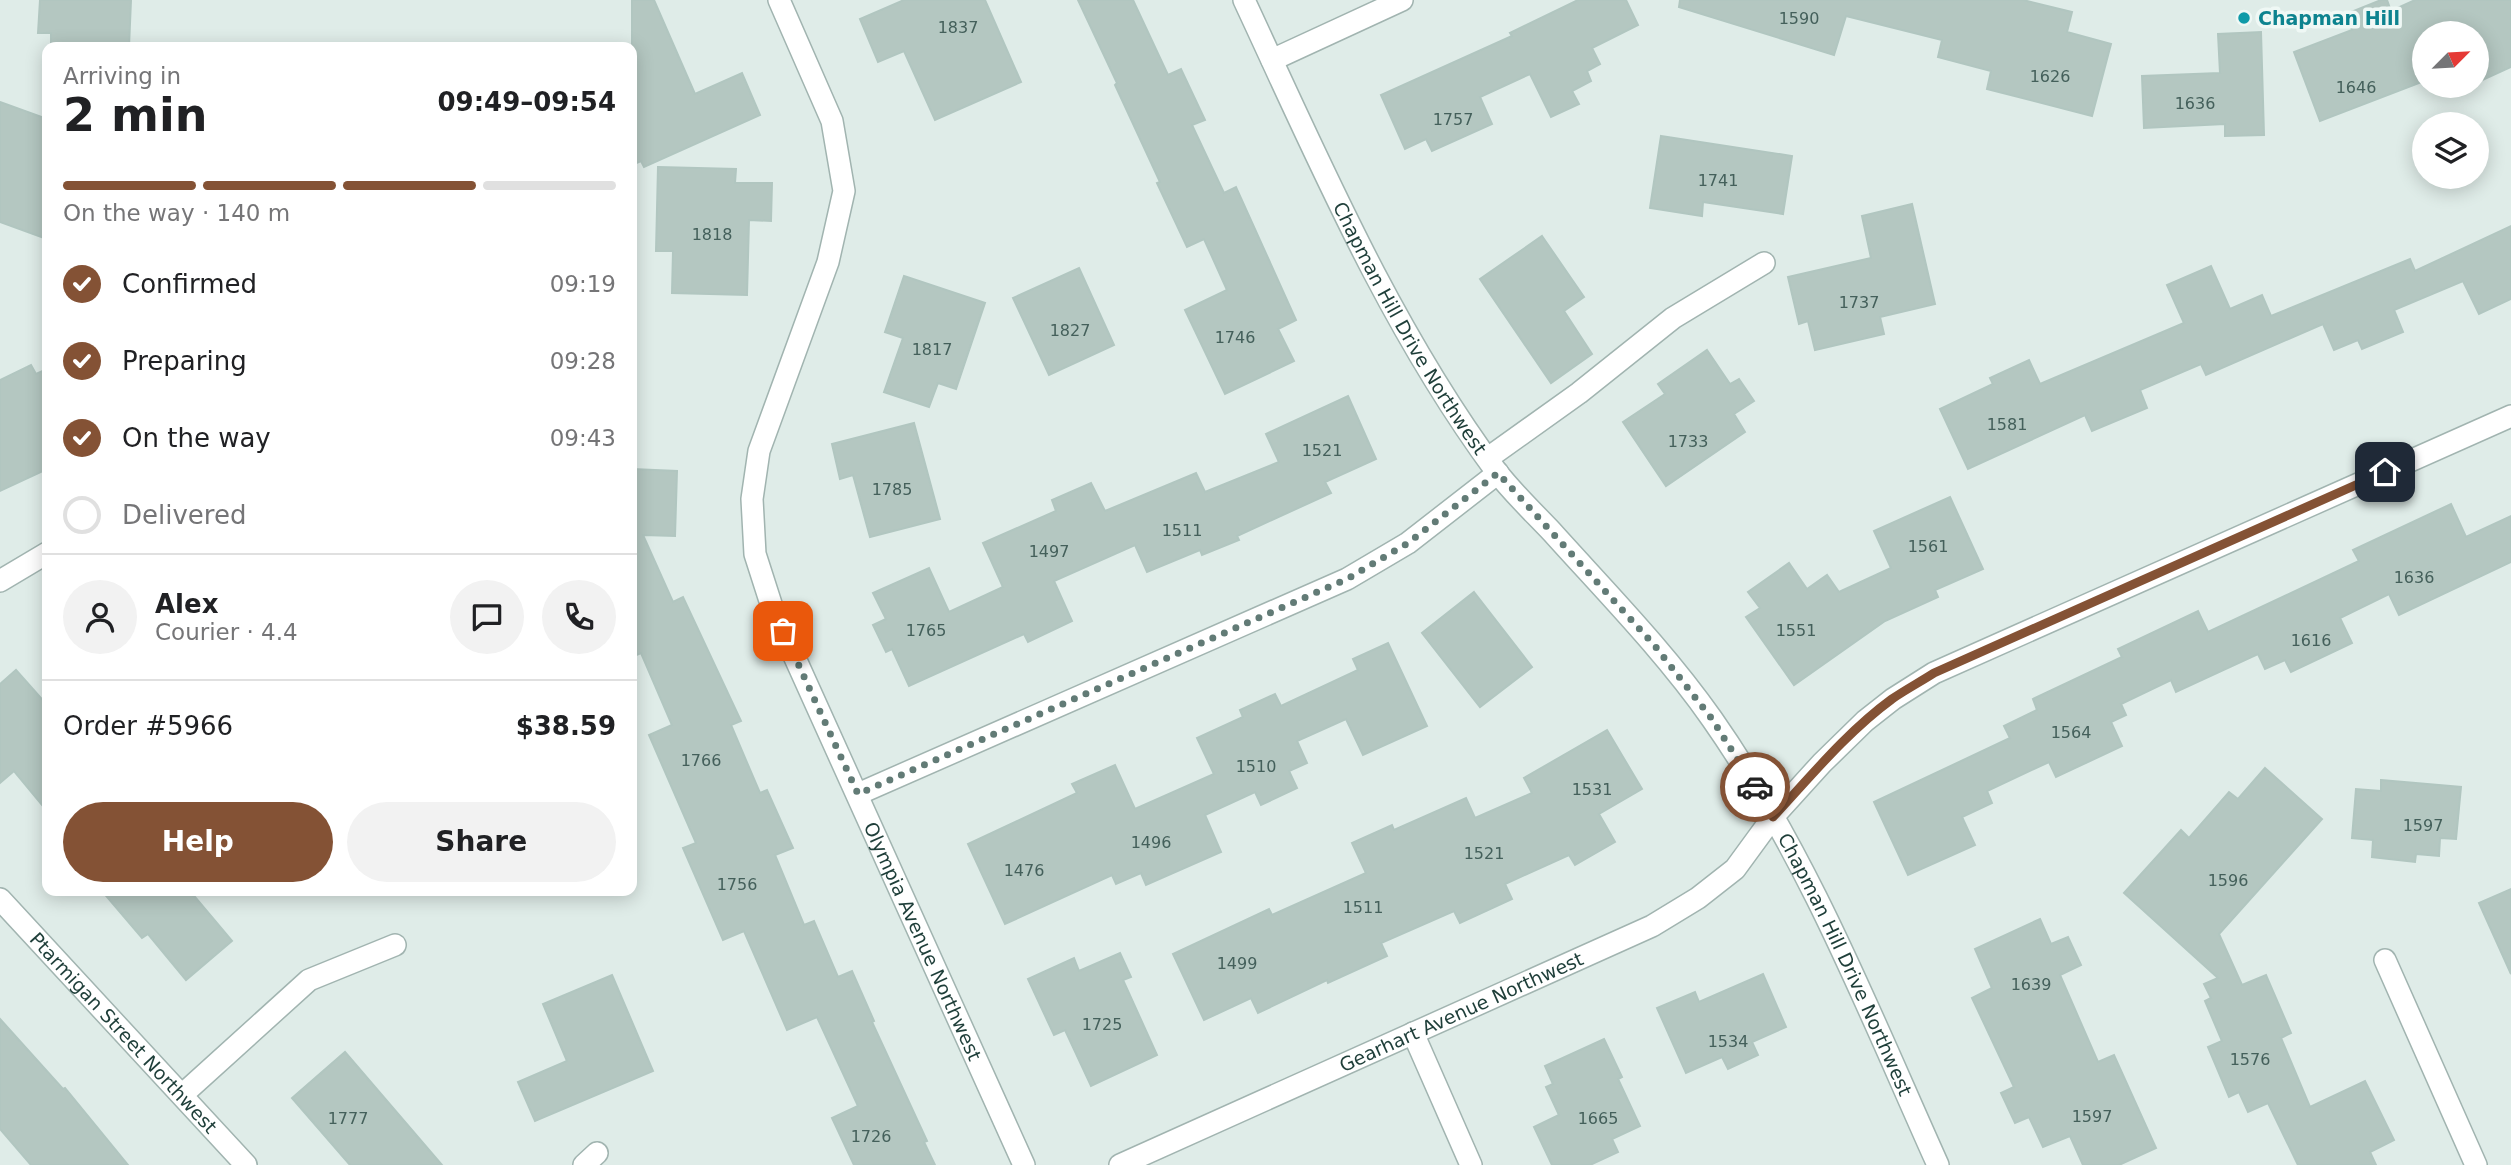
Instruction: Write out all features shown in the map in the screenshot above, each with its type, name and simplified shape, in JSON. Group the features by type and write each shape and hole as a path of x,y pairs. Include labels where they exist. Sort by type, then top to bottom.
{"street":[{"name":"Olympia Avenue Northwest","path":"779,0 832,121 844,191 828,262 759,451 752,499 755,554 772,607 1024,1165"},
{"name":"Chapman Hill Drive Northwest","path":"1244,0 1358,243 1420,356 1493,466 1655,646 1712,719 1773,817 1827,917 1938,1165"},
{"path":"1272,60 1402,0"},
{"path":"858,794 1347,579 1408,543 1578,393 1673,318 1764,263"},
{"name":"Gearhart Avenue Northwest","path":"1120,1165 1653,926 1698,898 1735,869 1773,817 1822,763 1865,721 1934,673 2511,416"},
{"path":"0,582 42,556"},
{"name":"Ptarmigan Street Northwest","path":"0,899 246,1165"},
{"path":"182,1094 309,980 395,945"},
{"path":"2385,960 2476,1165"},
{"path":"1413,1033 1471,1165"}],"building":[{"path":"40,0 131,0 129,42 51,42 51,33 38,33"},
{"path":"632,0 654,0 695,94 742,73 760,115 644,167 641,161 637,163 637,42 632,42"},
{"path":"904,0 985,0 1021,82 935,120 904,51 878,62 860,19"},
{"path":"1078,0 1133,0 1168,75 1181,69 1205,120 1192,125 1224,193 1236,187 1296,320 1278,329 1294,361 1225,394 1185,310 1227,290 1204,239 1187,247 1115,85 1117,83"},
{"path":"1578,0 1626,0 1638,25 1592,48 1600,64 1587,71 1591,81 1572,91 1579,104 1551,117 1530,74 1480,97 1492,124 1432,151 1426,139 1405,149 1381,95 1512,36 1510,33"},
{"path":"1680,0 2023,0 2072,12 2067,32 2111,44 2092,116 1987,89 1991,71 1938,57 1942,40 1846,16 1834,55 1679,7"},
{"path":"2381,0 2387,0 2391,11 2415,0 2511,0 2511,67 2489,77 2489,21 2412,21 2412,86 2320,121 2294,52 2352,30 2346,14"},
{"path":"2261,32 2264,135 2225,136 2225,124 2144,128 2142,76 2220,73 2218,34"},
{"path":"0,102 42,117 42,237 0,222"},
{"path":"1661,136 1792,156 1783,214 1703,202 1702,216 1650,208"},
{"path":"658,167 736,169 735,183 772,183 771,221 749,220 747,295 672,293 673,251 656,251"},
{"path":"1912,204 1935,304 1880,317 1884,334 1815,350 1808,321 1799,324 1788,277 1871,258 1862,216"},
{"path":"2511,226 2511,299 2479,314 2463,281 2394,310 2403,332 2362,349 2358,340 2334,350 2323,324 2206,375 2201,364 2140,390 2147,408 2092,431 2085,415 1968,469 1940,409 1993,384 1990,378 2029,360 2040,384 2184,323 2167,285 2211,266 2230,309 2262,295 2271,316 2410,259 2415,271"},
{"path":"1542,236 1584,297 1564,311 1592,354 1551,383 1480,279"},
{"path":"1079,268 1114,345 1049,375 1013,298"},
{"path":"904,276 985,303 956,389 938,383 929,407 884,392 903,338 885,332"},
{"path":"1707,350 1730,384 1739,379 1754,401 1734,414 1745,432 1666,486 1623,422 1665,394 1658,384"},
{"path":"31,365 36,374 42,371 42,471 0,491 0,380"},
{"path":"1348,396 1376,459 1325,482 1331,493 1237,536 1239,540 1202,555 1200,550 1147,572 1135,545 1054,581 1072,621 1028,642 1024,634 909,686 892,649 886,652 873,625 886,619 873,593 929,568 949,612 1003,587 983,543 1056,511 1052,500 1091,483 1105,511 1196,473 1205,492 1279,462 1266,434"},
{"path":"914,423 940,519 870,537 853,475 840,479 832,444"},
{"path":"637,469 677,471 675,536 643,535 673,602 683,597 741,721 731,725 760,793 767,790 793,848 775,855 804,925 814,921 838,977 852,971 935,1165 854,1165 832,1118 858,1106 817,1017 787,1030 744,931 723,940 683,848 696,843 649,735 672,725 641,653 637,655"},
{"path":"1950,497 1983,569 1935,590 1938,597 1885,621 1794,685 1746,617 1760,608 1748,592 1789,563 1807,589 1827,575 1839,592 1891,568 1874,531"},
{"path":"2451,504 2466,537 2511,516 2511,562 2399,615 2389,594 2340,618 2352,643 2291,672 2285,660 2265,669 2258,654 2176,692 2171,680 2121,704 2126,715 2111,722 2122,746 2056,777 2049,762 1987,791 1992,803 1962,817 1975,845 1908,875 1874,802 2010,738 2004,726 2037,710 2033,699 2122,657 2118,649 2198,611 2208,632 2359,561 2353,550"},
{"path":"1474,592 1532,667 1480,707 1422,633"},
{"path":"1388,643 1427,726 1363,755 1346,719 1297,741 1307,763 1289,771 1297,788 1261,805 1255,792 1205,815 1221,852 1146,885 1141,873 1116,884 1112,875 1005,924 968,844 1077,793 1072,784 1115,765 1135,809 1214,774 1197,738 1243,717 1240,710 1275,694 1281,706 1358,670 1353,659"},
{"path":"16,670 42,699 42,805 14,771 0,783 0,684"},
{"path":"1607,730 1642,789 1599,814 1615,842 1575,865 1569,855 1505,884 1512,899 1460,923 1454,911 1381,943 1387,956 1328,983 1327,980 1258,1013 1251,998 1204,1020 1173,954 1269,909 1272,915 1366,873 1352,843 1392,825 1394,830 1466,798 1475,818 1532,793 1524,778"},
{"path":"2265,768 2322,819 2219,934 2242,985 2266,975 2291,1033 2281,1038 2310,1107 2365,1081 2394,1140 2370,1152 2376,1165 2298,1165 2268,1103 2248,1112 2239,1092 2229,1097 2208,1047 2222,1041 2205,1001 2211,998 2204,984 2218,978 2124,893 2181,830 2189,838 2229,792 2238,799"},
{"path":"2381,780 2461,787 2456,839 2440,838 2439,856 2416,854 2415,862 2372,857 2373,840 2352,838 2356,789 2381,791"},
{"path":"2511,889 2511,974 2479,903"},
{"path":"106,896 194,896 232,941 186,980 148,934 142,938"},
{"path":"2040,919 2051,944 2068,937 2081,965 2060,975 2098,1062 2114,1055 2156,1148 2119,1165 2083,1165 2070,1136 2043,1147 2029,1117 2015,1123 2001,1093 2014,1087 1972,998 1992,988 1975,949"},
{"path":"1120,953 1131,977 1123,980 1157,1055 1091,1086 1065,1030 1054,1035 1028,979 1074,958 1079,971"},
{"path":"1763,974 1786,1027 1752,1042 1758,1055 1728,1069 1722,1057 1686,1073 1657,1008 1695,992 1699,1002"},
{"path":"612,975 653,1071 535,1121 518,1082 567,1061 543,1004"},
{"path":"0,1019 63,1089 65,1088 128,1165 31,1165 0,1129"},
{"path":"1604,1039 1622,1077 1618,1079 1640,1126 1612,1139 1618,1152 1590,1165 1552,1165 1534,1127 1559,1115 1546,1087 1553,1084 1545,1066"},
{"path":"345,1052 442,1165 350,1165 292,1098"}],"way so far":[{"path":"783,631 858,794 1347,579 1408,543 1498,473 1655,646 1712,719 1755,787"}],"place":[{"name":"Chapman Hill","path":"2244,18"}],"route":[{"path":"1755,787 1773,817 1865,721 1934,673 2385,472"}]}
